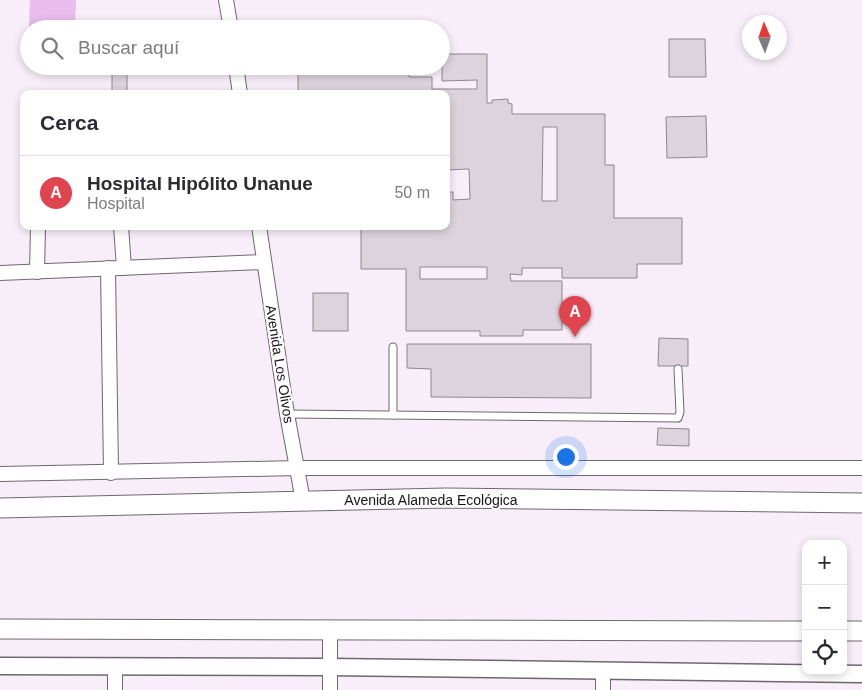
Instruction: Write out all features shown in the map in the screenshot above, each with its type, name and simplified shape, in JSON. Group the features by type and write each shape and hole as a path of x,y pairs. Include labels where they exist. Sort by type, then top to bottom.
{"main road":[{"name":"Avenida Alameda Ecológica","path":"0,508 456,498 862,503"},
{"path":"0,629 802,631"},
{"path":"847,631 862,631"}],"street":[{"path":"226,0 229,20"},
{"path":"237,75 239,90"},
{"path":"37,272 38,230"},
{"path":"121,230 124,268"},
{"name":"Avenida Los Olivos","path":"260,230 287,414 303,501"},
{"path":"0,273 264,262"},
{"path":"108,268 111,473"},
{"path":"0,474 298,468 862,468"},
{"path":"330,629 330,690"},
{"path":"0,666 330,667 862,674"},
{"path":"115,666 116,690"},
{"path":"603,672 603,690"}],"lane":[{"path":"392,347 393,415"},
{"path":"287,414 678,418 680,412 678,369"}],"shaded area":[{"path":"30,0 76,0 75,20 29,20"}],"building":[{"path":"669,39 705,39 706,77 669,77"},
{"path":"450,54 487,54 487,103 492,103 492,100 508,99 508,103 512,104 512,114 605,114 605,165 614,165 614,218 682,218 682,264 637,264 637,278 562,278 562,268 522,268 522,275 510,274 511,281 562,281 562,330 523,330 523,336 480,336 480,331 406,331 406,269 361,269 361,230 450,230 450,192 453,192 453,200 470,199 469,169 450,170 450,90 298,90 298,75 409,75 409,77 432,77 432,89 477,89 477,80 442,81 442,75 450,75","holes":["543,127 557,127 557,201 542,201","420,267 487,267 487,279 420,279"]},
{"path":"112,75 127,75 127,90 112,90"},
{"path":"706,116 707,157 667,158 666,117"},
{"path":"313,293 348,293 348,331 313,331"},
{"path":"659,338 688,339 688,366 658,366"},
{"path":"407,344 591,344 591,398 431,397 431,369 407,368"},
{"path":"658,428 689,429 689,446 657,445"}],"place":[{"name":"Hospital Hipólito Unanue","path":"575,337"}]}
